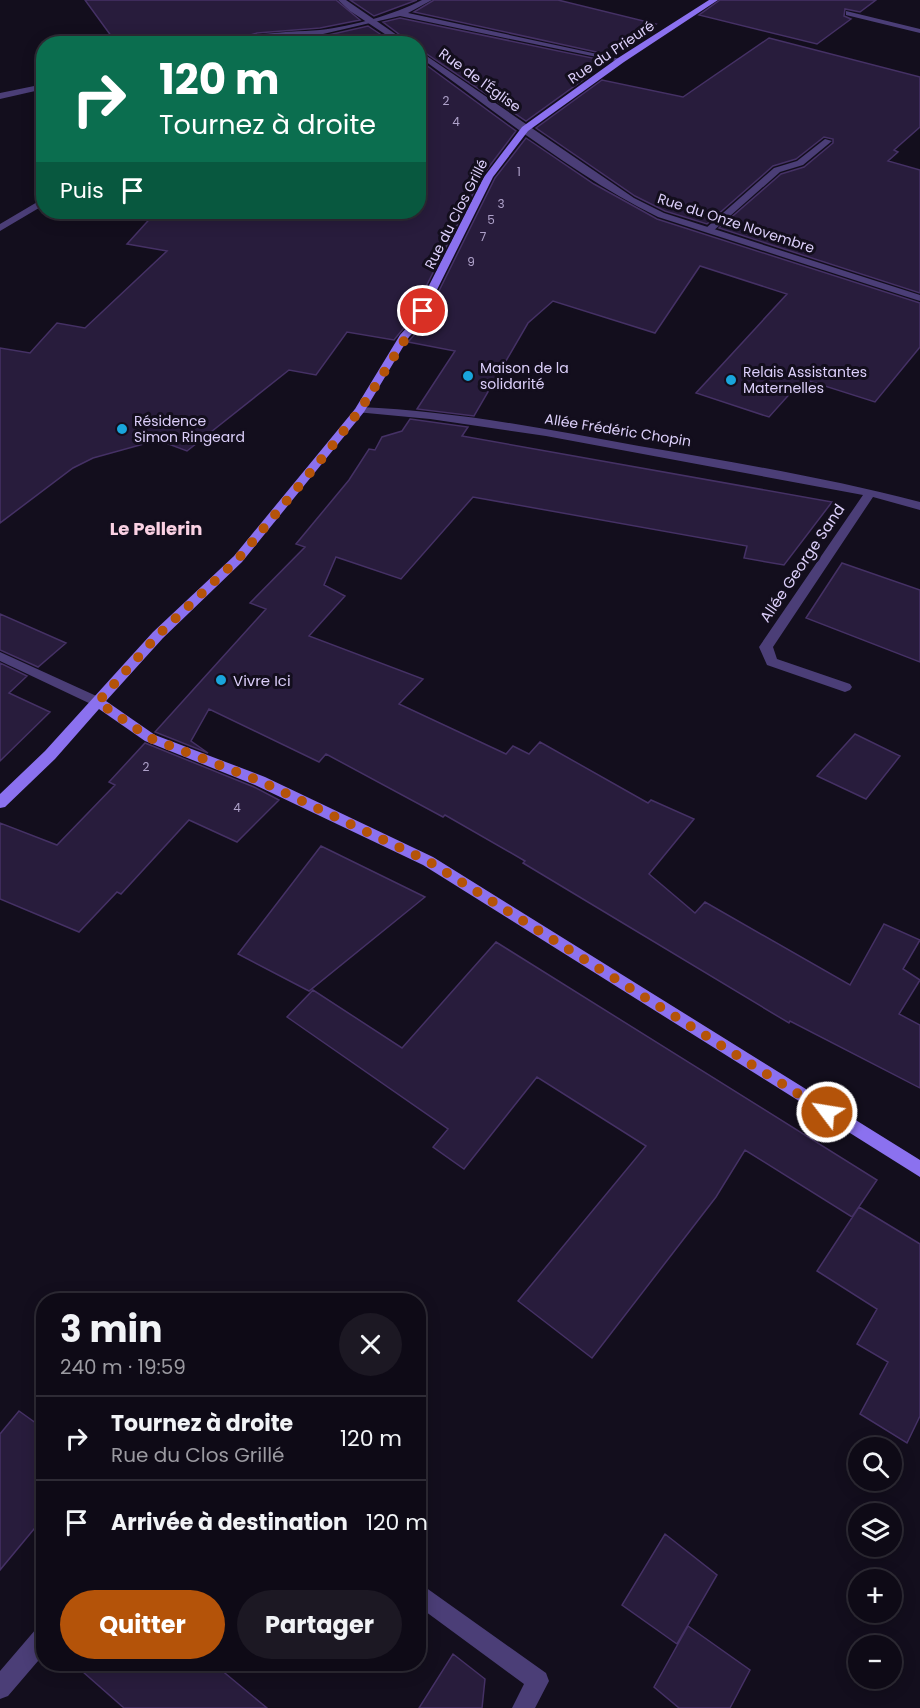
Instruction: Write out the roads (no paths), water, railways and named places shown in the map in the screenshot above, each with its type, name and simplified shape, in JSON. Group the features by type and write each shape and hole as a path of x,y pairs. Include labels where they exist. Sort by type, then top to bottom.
{"main road":[{"name":"Rue du Prieuré","path":"525,129 621,60 714,0"},
{"name":"Rue du Clos Grillé","path":"0,803 98,702 158,635 238,559 360,410 431,296 489,177 525,129"},
{"path":"98,702 150,738 260,781 428,861 920,1169"}],"street":[{"path":"342,0 347,7 372,20 395,36"},
{"path":"273,36 296,32 320,32 400,14 428,0"},
{"path":"400,14 621,60"},
{"path":"849,14 920,31"},
{"path":"314,36 320,32"},
{"name":"Rue de l'Église","path":"426,58 525,129"},
{"path":"0,96 36,88"},
{"name":"Rue du Onze Novembre","path":"525,129 632,200 661,214 920,298"},
{"path":"709,230 777,170 800,163 828,141"},
{"path":"0,228 36,206"},
{"name":"Allée Frédéric Chopin","path":"360,410 390,411 474,422 601,442 870,493"},
{"path":"870,493 920,506"},
{"name":"Allée George Sand","path":"845,687 772,663 766,647 870,493"},
{"path":"0,656 98,702"},
{"path":"426,1598 538,1681 523,1708"},
{"path":"0,1688 36,1645"}],"place":[{"name":"Maison de la solidarité","path":"468,376"},
{"name":"Relais Assistantes Maternelles","path":"731,380"},
{"name":"Résidence Simon Ringeard","path":"122,429"},
{"name":"Vivre Ici","path":"221,680"}],"district":[{"name":"Le Pellerin","path":"156,528"}]}
